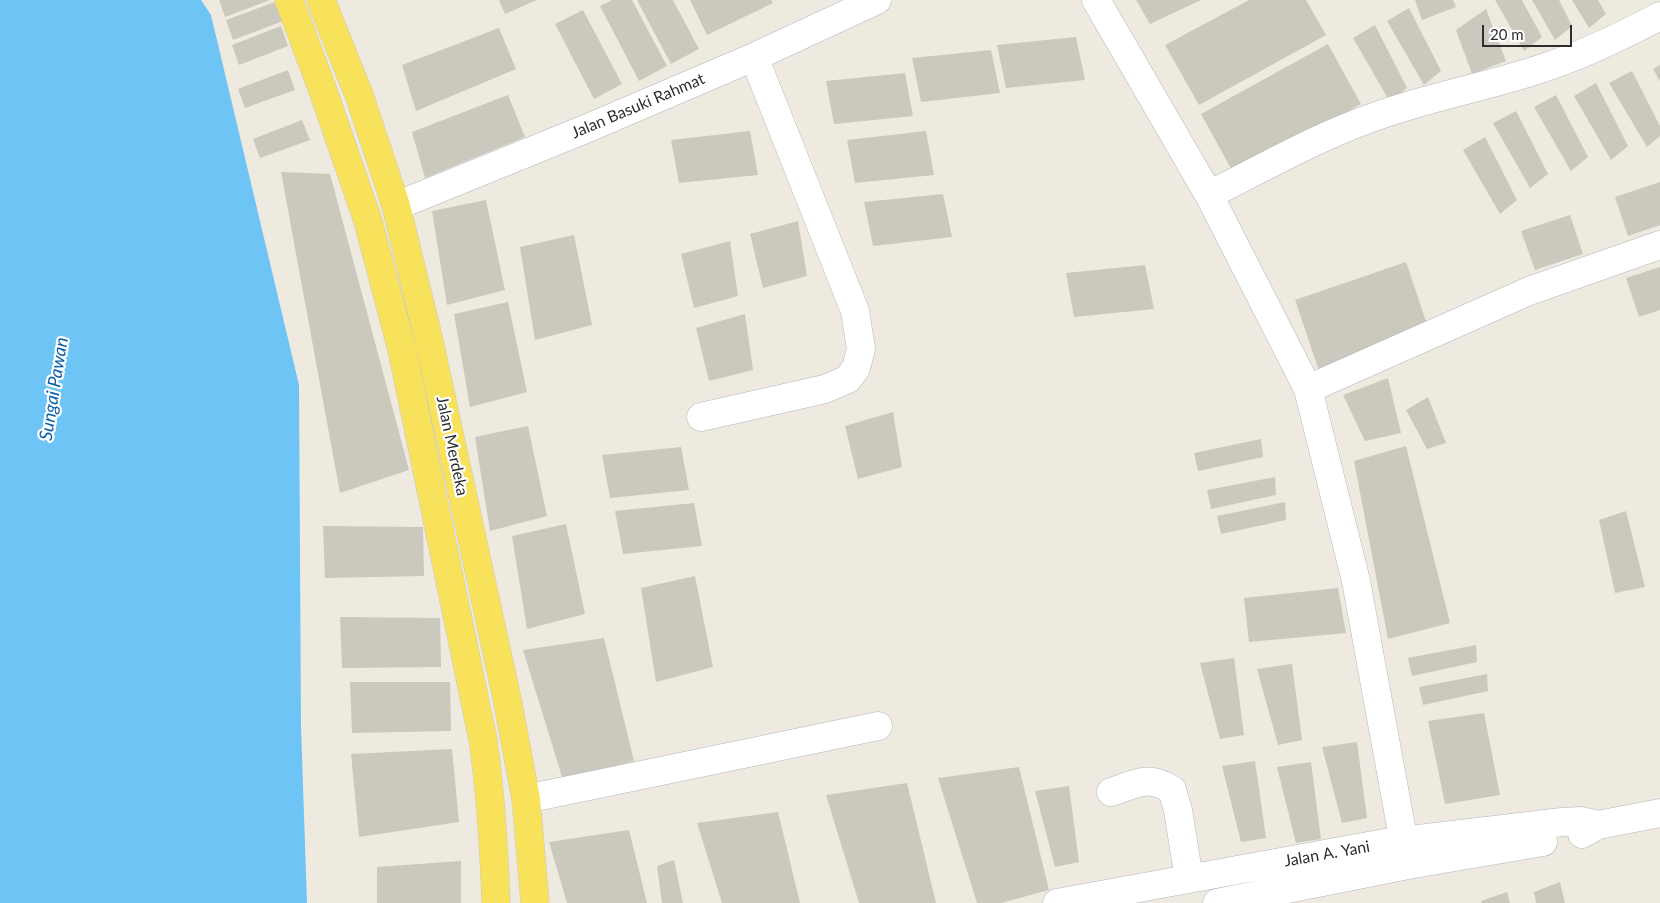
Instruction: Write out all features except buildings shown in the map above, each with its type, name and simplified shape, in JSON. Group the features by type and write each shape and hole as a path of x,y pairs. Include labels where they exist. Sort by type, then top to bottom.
{"main road":[{"name":"Jalan Merdeka","path":"289,0 368,221 402,350 473,689 490,789 496,903"},
{"name":"Jalan Merdeka","path":"321,0 359,95 396,206 429,341 507,700 526,799 536,903"},
{"path":"443,545 472,536"}],"street":[{"name":"Jalan Basuki Rahmat","path":"396,206 588,128 754,57 877,0"},
{"path":"1096,0 1209,195 1308,389 1356,581 1406,853"},
{"path":"1209,195 1347,127 1399,109 1555,64 1617,38 1660,16"},
{"path":"701,417 824,389 848,379 856,368 860,357 861,349 855,311 754,57"},
{"path":"1308,389 1530,291 1660,244"},
{"path":"526,799 878,726"},
{"path":"1111,792 1147,780 1161,783 1172,790 1178,810 1189,879"},
{"name":"Jalan A. Yani","path":"1217,903 1406,853 1562,822 1582,821 1598,825 1660,812"},
{"name":"Jalan A. Yani","path":"1057,903 1189,879 1406,853"}],"water":[{"name":"Sungai Pawan","path":"0,0 201,0 211,15 299,385 301,726 307,903 0,903"}]}
